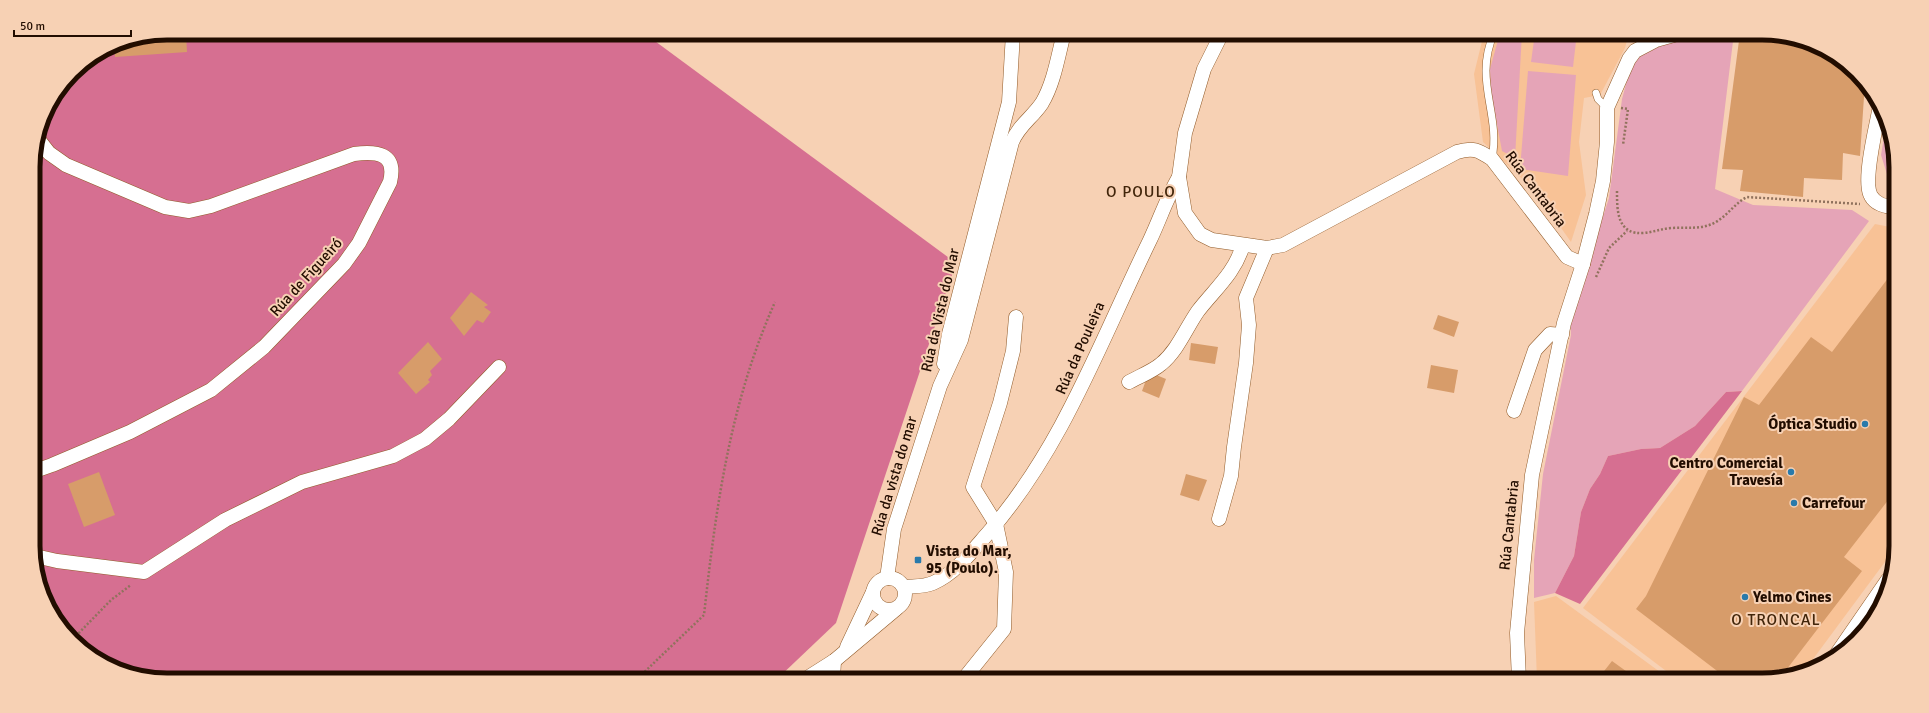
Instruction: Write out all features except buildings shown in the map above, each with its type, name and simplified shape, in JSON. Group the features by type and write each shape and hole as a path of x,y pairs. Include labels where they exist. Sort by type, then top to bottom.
{"main road":[{"path":"1852,636 1877,600"}],"street":[{"name":"Rúa da Vista do Mar","path":"940,386 949,334 1011,88 1013,40"},
{"name":"Rúa da Vista do Mar","path":"940,386 960,340 1012,142 1017,130 1034,113 1042,102 1051,83 1062,40"},
{"name":"Rúa Cantabria","path":"1218,40 1204,69 1189,115 1179,177 1185,213 1200,234 1212,240 1243,245 1267,248 1283,245 1457,152 1468,148 1478,150 1492,159 1567,257 1583,264 1564,323 1532,476 1517,633 1519,673"},
{"path":"1583,264 1603,180 1607,142 1606,108 1629,59 1635,51 1656,40"},
{"path":"1004,120 1034,113"},
{"path":"1878,116 1868,172 1868,186 1871,196 1880,204 1889,206"},
{"name":"Rúa de Figueiró","path":"40,469 130,432 211,390 264,347 344,264 359,243 390,182 392,175 391,165 387,158 378,154 367,152 354,154 211,206 189,211 165,206 66,165 49,153 42,144"},
{"name":"Rúa da Pouleira","path":"904,587 925,585 943,578 966,557 996,524 1035,471 1064,422 1093,364 1121,299 1179,177"},
{"path":"1129,382 1161,364 1171,354 1199,310 1231,272 1239,259 1243,245"},
{"path":"1219,519 1232,476 1236,433 1246,362 1249,325 1246,298 1267,248"},
{"path":"969,673 1004,629 1006,572 996,524 973,487 1000,403 1013,351 1016,317"},
{"path":"1514,411 1535,350 1550,334 1562,335"},
{"path":"40,557 57,561 144,572 225,520 302,482 393,456 425,439 449,419 499,367"},
{"name":"Rúa da vista do mar","path":"888,578 894,529 940,386"},
{"path":"815,673 839,657 900,606 905,597 904,587 897,580 888,578 878,582 855,632 839,657 834,673"},
{"path":"873,592 874,599 881,608 888,610 896,609"}],"lane":[{"path":"1492,40 1485,66 1486,93 1495,143 1492,159"},
{"path":"1596,94 1598,99 1606,108"}],"path":[{"path":"1606,108 1628,109 1622,150"},
{"path":"1617,189 1617,205 1620,220 1627,231 1634,234 1662,229 1702,228 1716,222 1733,210 1737,202 1747,197 1847,205 1865,204"},
{"path":"1593,283 1609,248 1627,231"},
{"path":"643,673 704,615 712,536 730,433 758,340 775,302"},
{"path":"76,635 111,600 134,583 144,572"}],"shaded area":[{"path":"653,40 956,263 836,623 783,673 167,673 134,669 96,652 71,630 61,617 47,587 42,571 40,555 40,158 44,134 61,96 77,77 96,61 126,47 150,41"},
{"path":"1482,40 1627,40 1625,48 1600,95 1584,98 1579,142 1586,195 1571,242 1535,191 1483,142 1474,74"},
{"path":"1498,40 1522,40 1515,158 1502,151 1491,92 1490,69"},
{"path":"1534,40 1576,40 1573,67 1531,62"},
{"path":"1655,40 1733,40 1715,189 1753,205 1852,210 1869,221 1742,391 1726,392 1695,426 1660,448 1641,449 1608,456 1600,474 1590,489 1581,512 1574,556 1555,593 1534,598 1534,560 1543,474 1571,335 1570,317 1609,198 1622,99 1632,62"},
{"path":"1528,71 1576,75 1568,176 1520,169"},
{"path":"1885,133 1888,150 1889,181 1881,155"},
{"name":"Centro Comercial Travesía","path":"1875,224 1889,227 1888,557 1810,663 1787,671 1771,673 1669,673 1583,608"},
{"path":"1742,391 1580,604 1555,593 1574,556 1581,512 1590,489 1600,474 1608,456 1641,449 1660,448 1695,426 1726,392"},
{"path":"1556,596 1661,673 1537,673 1534,602"}],"place":[{"name":"Óptica Studio","path":"1865,424"},
{"name":"Centro Comercial Travesía","path":"1791,472"},
{"name":"Carrefour","path":"1794,503"},
{"name":"Vista do Mar, 95 (Poulo).","path":"918,560"},
{"name":"Yelmo Cines","path":"1745,597"}],"district":[{"name":"O POULO","path":"1141,191"},
{"name":"O TRONCAL","path":"1776,619"}]}
